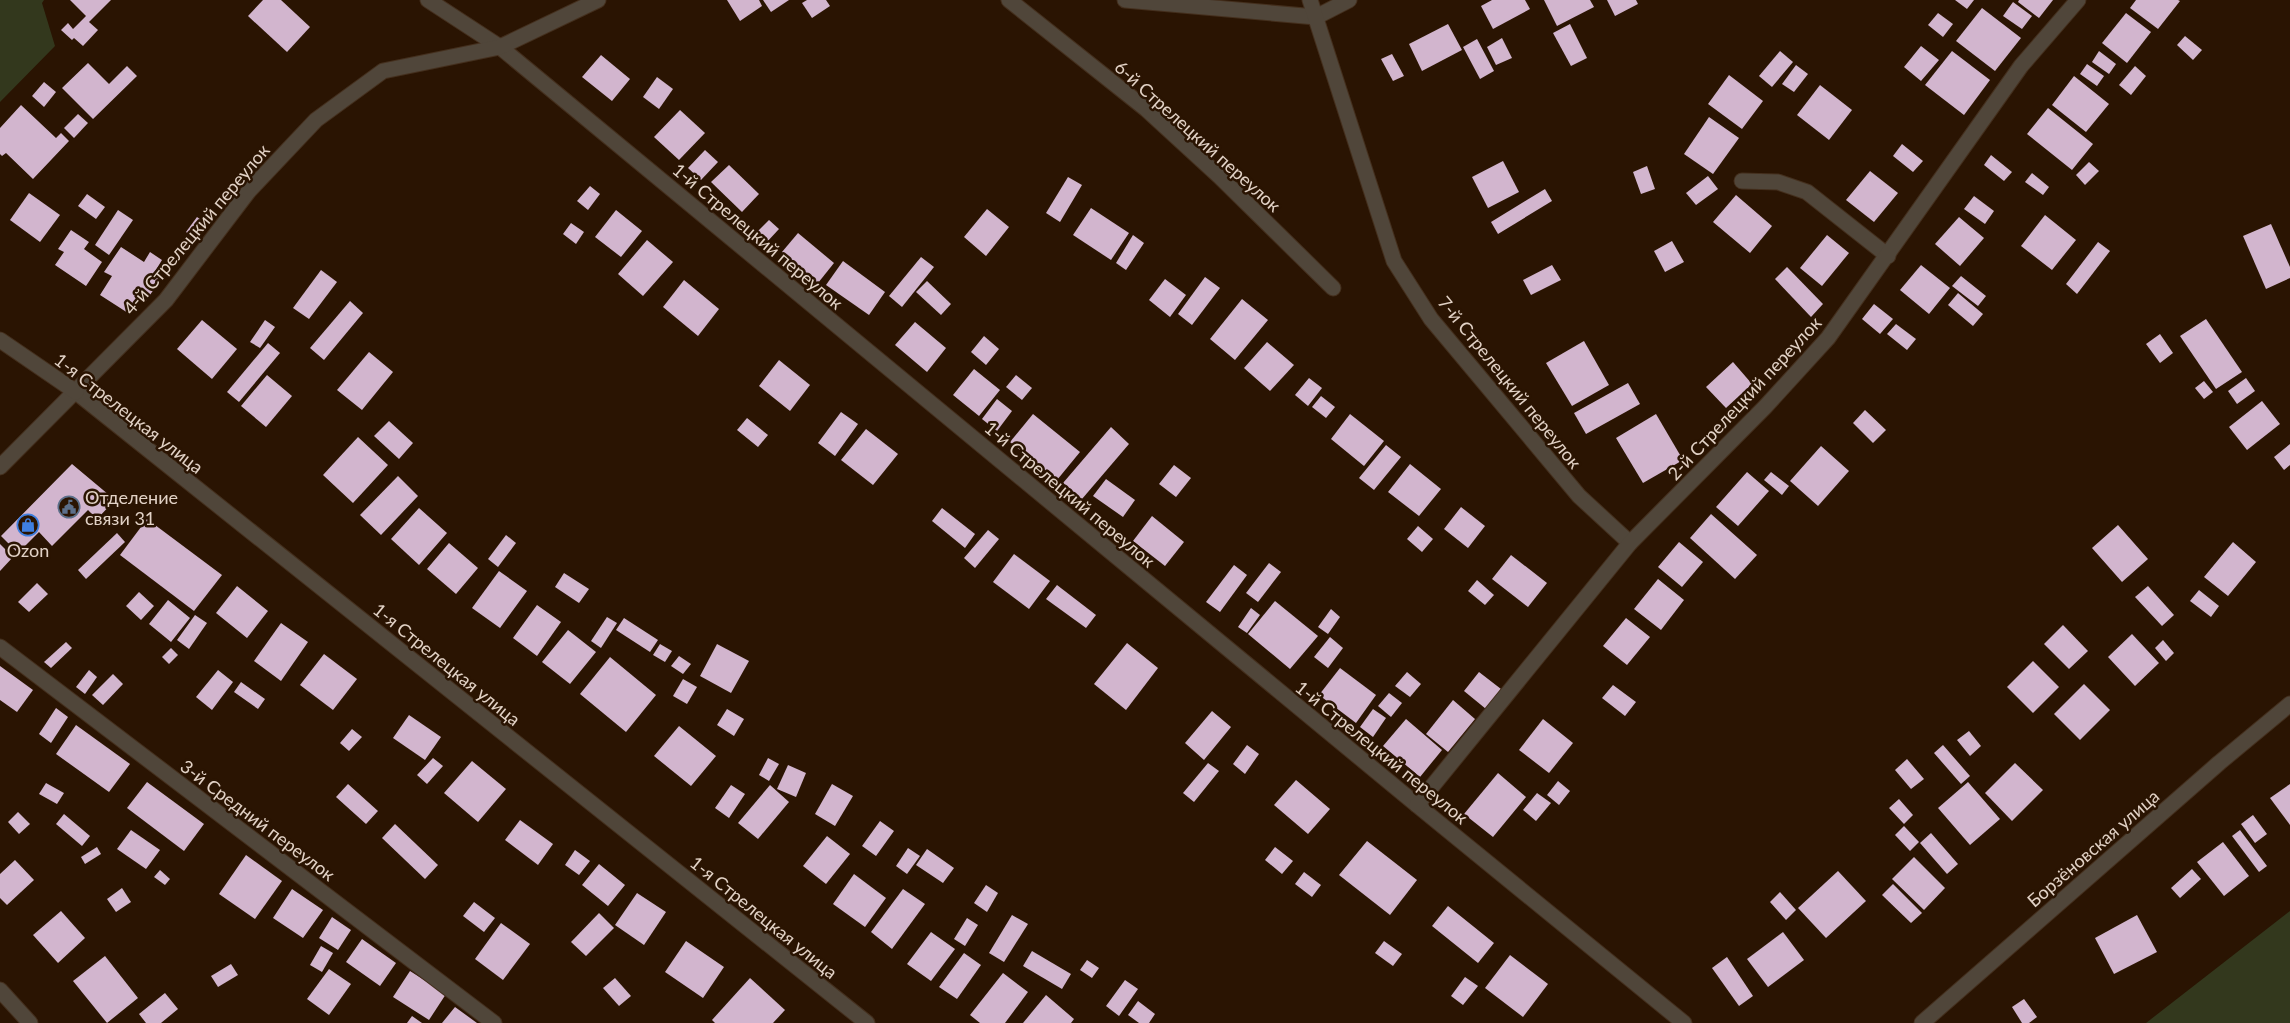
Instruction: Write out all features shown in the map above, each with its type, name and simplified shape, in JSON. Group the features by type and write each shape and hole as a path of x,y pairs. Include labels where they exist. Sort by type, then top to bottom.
{"street":[{"name":"1-й Стрелецкий переулок","path":"428,0 500,47 1416,805 1684,1023"},
{"name":"4-й Стрелецкий переулок","path":"0,467 166,300 248,192 316,120 383,71 500,47 598,0"},
{"name":"6-й Стрелецкий переулок","path":"1009,0 1146,110 1219,176 1333,288"},
{"path":"1124,0 1316,17 1349,0"},
{"name":"7-й Стрелецкий переулок","path":"1310,0 1394,261 1437,327 1579,496 1630,543"},
{"name":"2-й Стрелецкий переулок","path":"1416,805 1630,543 1765,407 1828,338 2022,66 2078,0"},
{"path":"1742,181 1778,182 1807,192 1888,256"},
{"name":"1-я Стрелецкая улица","path":"0,340 76,392 867,1023"},
{"name":"3-й Средний переулок","path":"0,647 494,1023"},
{"name":"Борзёновская улица","path":"1922,1023 2219,762 2290,704"},
{"path":"0,990 30,1023"}],"green space":[{"path":"0,0 44,0 42,3 55,46 0,102"},
{"path":"2290,911 2290,1023 2146,1023"}],"building":[{"path":"70,0 111,0 89,22 98,30 83,46 74,38 72,40 61,30 68,23 73,29 86,16"},
{"path":"263,0 281,0 310,27 287,52 248,16"},
{"path":"727,0 759,0 762,6 740,21"},
{"path":"763,0 789,0 771,12"},
{"path":"807,0 826,0 830,6 812,18 802,3"},
{"path":"1492,0 1525,0 1530,9 1493,29 1481,6"},
{"path":"1544,0 1590,0 1594,7 1557,26"},
{"path":"1607,0 1636,0 1638,4 1615,16"},
{"path":"1955,0 1974,0 1967,9"},
{"path":"2019,0 2053,0 2039,18 2018,2"},
{"path":"2136,0 2180,1 2158,29 2130,8"},
{"path":"2013,2 2032,16 2022,29 2003,16"},
{"path":"1982,8 2021,38 1995,71 1956,41"},
{"path":"1938,13 1953,24 1943,37 1928,25"},
{"path":"2126,13 2151,32 2127,63 2102,43"},
{"path":"1448,24 1462,50 1422,71 1409,44"},
{"path":"1570,24 1587,58 1571,66 1553,33"},
{"path":"2185,36 2202,50 2193,60 2177,45"},
{"path":"1502,38 1512,58 1496,65 1487,47"},
{"path":"1477,39 1494,71 1480,79 1463,47"},
{"path":"1921,46 1939,60 1921,81 1904,67"},
{"path":"1780,51 1793,62 1772,87 1759,76"},
{"path":"1952,51 1990,80 1964,115 1925,85"},
{"path":"2099,51 2116,64 2109,74 2092,62"},
{"path":"1392,54 1404,76 1393,81 1381,59"},
{"path":"601,55 630,79 612,101 582,77"},
{"path":"88,63 109,84 127,66 137,76 93,119 62,88"},
{"path":"2087,64 2104,76 2097,86 2080,74"},
{"path":"1796,65 1808,74 1794,92 1782,84"},
{"path":"2135,66 2146,76 2131,95 2119,85"},
{"path":"1729,75 1763,101 1742,129 1708,104"},
{"path":"2074,76 2109,104 2086,132 2052,105"},
{"path":"657,77 673,89 659,109 643,97"},
{"path":"44,82 56,92 44,107 32,96"},
{"path":"1820,85 1852,110 1829,140 1797,115"},
{"path":"21,105 56,138 61,133 69,141 33,179 6,153 2,156 0,154 0,128"},
{"path":"2048,108 2093,144 2072,170 2027,134"},
{"path":"680,110 705,133 679,160 654,137"},
{"path":"78,114 88,123 74,138 64,128"},
{"path":"1709,117 1739,138 1713,174 1684,154"},
{"path":"1902,144 1923,161 1913,172 1893,156"},
{"path":"705,150 718,162 701,180 688,168"},
{"path":"1991,155 2012,172 2004,181 1984,165"},
{"path":"1503,161 1519,192 1488,208 1472,177"},
{"path":"2089,162 2099,171 2085,185 2076,175"},
{"path":"729,165 759,194 742,212 711,182"},
{"path":"1647,166 1655,189 1641,194 1633,172"},
{"path":"1870,171 1898,193 1874,222 1846,200"},
{"path":"2032,173 2049,187 2043,195 2025,182"},
{"path":"1708,176 1718,189 1696,205 1686,193"},
{"path":"1068,177 1082,185 1060,222 1046,213"},
{"path":"590,186 600,194 588,210 577,201"},
{"path":"1545,189 1552,201 1498,234 1491,222"},
{"path":"29,193 60,215 40,242 10,220"},
{"path":"87,194 105,207 96,219 78,206"},
{"path":"1736,195 1772,226 1750,253 1713,222"},
{"path":"1974,196 1994,211 1985,224 1964,209"},
{"path":"1091,208 1129,233 1111,260 1073,235"},
{"path":"987,209 1009,227 986,256 964,237"},
{"path":"118,210 133,220 109,255 95,245"},
{"path":"616,210 642,231 621,257 595,237"},
{"path":"2045,215 2076,240 2052,270 2021,246"},
{"path":"197,217 208,225 197,240 186,232"},
{"path":"1959,217 1984,238 1960,266 1935,244"},
{"path":"769,220 779,229 766,243 756,233"},
{"path":"571,223 584,232 576,244 563,234"},
{"path":"2271,224 2290,267 2290,278 2266,289 2243,236"},
{"path":"71,230 89,242 84,249 102,262 86,286 55,265 64,252 58,249"},
{"path":"798,233 834,263 818,283 782,252"},
{"path":"1133,235 1144,243 1126,270 1116,263"},
{"path":"1827,235 1849,253 1822,286 1800,268"},
{"path":"647,240 673,262 643,296 618,274"},
{"path":"1672,241 1684,262 1665,272 1654,251"},
{"path":"2098,242 2110,251 2077,294 2066,284"},
{"path":"121,247 144,262 150,252 162,260 154,273 162,277 146,301 138,297 128,313 100,295 112,276 104,272"},
{"path":"921,257 934,267 902,307 889,296"},
{"path":"843,261 885,292 869,315 826,285"},
{"path":"1552,265 1561,280 1531,295 1523,280"},
{"path":"1921,265 1950,288 1929,314 1900,290"},
{"path":"1787,267 1823,304 1811,317 1775,279"},
{"path":"321,270 337,282 309,319 293,308"},
{"path":"1961,276 1986,296 1978,306 1952,286"},
{"path":"1205,277 1220,288 1192,325 1178,314"},
{"path":"1165,279 1186,295 1170,317 1149,300"},
{"path":"684,280 719,309 698,336 663,307"},
{"path":"927,281 951,304 941,315 916,292"},
{"path":"1958,293 1983,314 1973,326 1948,305"},
{"path":"1242,299 1268,320 1235,360 1210,339"},
{"path":"350,301 363,313 324,360 310,348"},
{"path":"1874,304 1893,319 1880,334 1862,319"},
{"path":"2206,319 2242,372 2216,389 2180,336"},
{"path":"202,320 237,349 212,379 177,349"},
{"path":"265,320 275,327 260,348 250,342"},
{"path":"915,322 946,348 927,372 895,345"},
{"path":"1896,324 1916,339 1907,350 1887,334"},
{"path":"2160,334 2173,353 2160,363 2146,344"},
{"path":"984,336 999,349 986,365 971,352"},
{"path":"1584,341 1609,385 1572,406 1546,363"},
{"path":"1267,342 1294,365 1270,391 1244,368"},
{"path":"268,343 280,353 239,402 227,392"},
{"path":"369,352 393,372 362,410 337,390"},
{"path":"779,360 810,385 790,411 759,386"},
{"path":"1733,362 1752,384 1726,408 1706,387"},
{"path":"974,369 1000,390 979,416 953,395"},
{"path":"267,375 292,396 266,427 241,406"},
{"path":"1016,375 1032,388 1022,400 1006,387"},
{"path":"1309,378 1322,388 1308,406 1295,395"},
{"path":"2246,378 2255,391 2237,404 2228,391"},
{"path":"2204,381 2213,392 2204,399 2195,388"},
{"path":"1628,383 1640,404 1586,434 1574,413"},
{"path":"1321,396 1335,407 1326,418 1312,407"},
{"path":"997,399 1012,411 997,431 982,419"},
{"path":"2262,401 2280,424 2247,450 2229,427"},
{"path":"1865,410 1886,430 1873,443 1853,423"},
{"path":"841,412 858,424 835,456 818,443"},
{"path":"1033,414 1080,452 1057,480 1010,442"},
{"path":"1350,414 1384,441 1364,466 1331,439"},
{"path":"1656,414 1683,460 1643,483 1616,438"},
{"path":"747,418 768,435 758,447 737,430"},
{"path":"389,421 413,443 399,459 374,436"},
{"path":"1111,427 1129,444 1082,499 1063,483"},
{"path":"866,429 898,454 873,485 841,460"},
{"path":"358,437 388,465 353,503 323,475"},
{"path":"2290,444 2290,465 2284,470 2274,457"},
{"path":"1386,445 1401,457 1374,490 1359,478"},
{"path":"1821,446 1849,471 1818,506 1790,481"},
{"path":"72,464 115,500 97,519 88,510 52,546 39,532 18,553 1,536"},
{"path":"1410,464 1441,489 1419,516 1388,492"},
{"path":"1174,465 1191,478 1176,497 1159,484"},
{"path":"1747,472 1769,491 1738,526 1716,507"},
{"path":"1771,472 1789,486 1782,495 1764,480"},
{"path":"398,476 418,496 381,535 360,515"},
{"path":"1106,479 1135,500 1123,517 1093,496"},
{"path":"1461,507 1485,526 1468,548 1444,529"},
{"path":"419,508 447,533 419,565 391,539"},
{"path":"942,508 975,534 965,548 932,521"},
{"path":"1711,514 1757,555 1735,579 1690,538"},
{"path":"1152,516 1184,542 1165,566 1133,541"},
{"path":"147,519 222,575 194,611 120,555"},
{"path":"2118,525 2148,559 2122,582 2092,548"},
{"path":"1418,526 1433,539 1422,552 1407,539"},
{"path":"988,530 999,539 975,568 964,558"},
{"path":"117,533 125,542 86,579 78,570"},
{"path":"506,535 516,543 498,567 488,559"},
{"path":"1679,542 1703,562 1682,587 1658,567"},
{"path":"2233,542 2256,562 2228,596 2204,577"},
{"path":"449,543 478,568 456,594 427,569"},
{"path":"0,544 13,557 0,571"},
{"path":"1014,554 1050,581 1029,609 993,582"},
{"path":"1511,555 1547,583 1528,607 1492,579"},
{"path":"1269,563 1281,572 1258,602 1246,593"},
{"path":"1234,565 1247,575 1220,612 1206,602"},
{"path":"499,571 527,591 500,628 472,608"},
{"path":"564,573 589,589 579,603 555,587"},
{"path":"1658,579 1684,600 1661,630 1634,609"},
{"path":"1477,580 1494,595 1485,605 1468,591"},
{"path":"37,583 48,594 29,612 18,602"},
{"path":"1057,585 1096,615 1086,628 1046,599"},
{"path":"237,586 268,611 247,638 216,613"},
{"path":"2148,586 2174,615 2162,626 2135,597"},
{"path":"2199,590 2219,606 2211,617 2190,601"},
{"path":"139,592 154,606 141,620 126,606"},
{"path":"168,600 190,618 171,642 149,624"},
{"path":"1275,601 1318,636 1290,669 1248,634"},
{"path":"537,605 561,622 537,656 513,638"},
{"path":"1251,608 1260,615 1247,633 1238,627"},
{"path":"1331,609 1340,617 1328,634 1318,627"},
{"path":"195,615 207,623 189,649 177,640"},
{"path":"607,617 617,623 601,648 591,641"},
{"path":"624,618 658,640 650,652 616,630"},
{"path":"1626,618 1650,637 1627,665 1603,646"},
{"path":"281,623 308,642 281,681 254,661"},
{"path":"2063,625 2088,651 2069,669 2044,644"},
{"path":"568,630 596,652 570,684 542,662"},
{"path":"2132,634 2159,663 2135,686 2108,657"},
{"path":"1330,637 1343,648 1328,668 1314,657"},
{"path":"2163,640 2174,653 2166,661 2155,648"},
{"path":"66,642 72,648 51,668 44,662"},
{"path":"1127,643 1158,668 1126,710 1094,684"},
{"path":"660,644 672,651 665,662 653,655"},
{"path":"717,644 749,661 731,693 700,676"},
{"path":"171,648 178,655 169,664 162,657"},
{"path":"324,654 357,679 333,710 300,685"},
{"path":"679,656 691,664 683,674 671,666"},
{"path":"610,657 656,695 626,732 580,694"},
{"path":"2033,661 2059,687 2033,713 2007,687"},
{"path":"0,666 33,690 17,712 0,700"},
{"path":"1340,668 1376,695 1356,723 1319,695"},
{"path":"89,670 97,677 85,694 76,687"},
{"path":"218,670 233,682 212,710 196,697"},
{"path":"1407,672 1421,684 1410,697 1395,686"},
{"path":"1479,672 1501,689 1486,709 1464,691"},
{"path":"113,674 123,684 103,705 92,695"},
{"path":"683,679 697,687 687,704 673,696"},
{"path":"241,682 265,699 258,709 234,692"},
{"path":"2084,684 2110,710 2080,740 2054,714"},
{"path":"1613,685 1636,702 1625,716 1602,698"},
{"path":"1389,693 1402,703 1391,717 1378,706"},
{"path":"1453,700 1475,719 1448,752 1426,734"},
{"path":"56,708 68,717 51,743 39,734"},
{"path":"727,709 744,719 734,736 717,725"},
{"path":"1373,709 1386,718 1373,737 1360,727"},
{"path":"1212,711 1231,727 1204,760 1185,743"},
{"path":"409,715 441,737 425,760 393,738"},
{"path":"1406,719 1442,750 1420,777 1383,746"},
{"path":"1543,719 1573,743 1549,773 1519,750"},
{"path":"76,725 130,764 109,792 56,754"},
{"path":"679,726 716,756 691,786 654,756"},
{"path":"352,729 362,737 349,751 340,743"},
{"path":"1969,731 1981,746 1970,756 1957,740"},
{"path":"1247,745 1259,754 1245,774 1233,764"},
{"path":"1943,745 1970,776 1961,784 1934,753"},
{"path":"433,758 443,766 427,784 417,775"},
{"path":"768,758 779,764 769,781 759,775"},
{"path":"1907,759 1924,779 1911,789 1895,770"},
{"path":"472,761 506,789 478,822 444,793"},
{"path":"1208,763 1219,771 1194,802 1183,793"},
{"path":"2015,763 2043,790 2012,821 1985,793"},
{"path":"788,765 806,773 796,797 777,789"},
{"path":"1498,773 1526,797 1493,837 1464,814"},
{"path":"1296,780 1330,809 1308,834 1274,805"},
{"path":"1558,781 1570,791 1559,805 1547,795"},
{"path":"147,782 204,824 184,851 127,808"},
{"path":"1968,782 2000,819 1970,845 1938,808"},
{"path":"46,783 64,793 57,804 39,794"},
{"path":"348,784 378,811 366,824 336,797"},
{"path":"832,784 853,796 835,826 815,814"},
{"path":"2290,784 2290,825 2270,798"},
{"path":"731,785 745,794 729,818 715,808"},
{"path":"770,785 789,802 758,839 738,823"},
{"path":"1537,793 1551,803 1536,821 1523,810"},
{"path":"1899,799 1913,815 1904,824 1889,808"},
{"path":"18,812 30,824 19,834 8,822"},
{"path":"64,814 90,836 82,846 56,824"},
{"path":"2253,815 2267,834 2255,843 2241,824"},
{"path":"520,820 553,844 538,865 505,840"},
{"path":"880,821 894,831 876,856 862,846"},
{"path":"395,824 438,865 425,879 382,838"},
{"path":"1904,826 1919,842 1910,851 1895,835"},
{"path":"131,830 160,850 146,869 117,849"},
{"path":"2240,830 2267,866 2259,872 2232,836"},
{"path":"1931,833 1958,864 1947,874 1920,843"},
{"path":"827,836 850,854 826,884 803,866"},
{"path":"1367,841 1417,880 1390,915 1339,875"},
{"path":"2223,842 2249,876 2224,896 2197,862"},
{"path":"97,847 101,854 85,864 81,857"},
{"path":"1275,847 1293,861 1282,874 1265,860"},
{"path":"908,848 920,856 907,874 896,866"},
{"path":"927,849 954,868 943,883 916,865"},
{"path":"575,850 590,861 579,875 565,865"},
{"path":"246,855 282,881 255,919 219,894"},
{"path":"1914,857 1945,888 1924,910 1892,879"},
{"path":"15,860 34,880 7,905 0,898 0,874"},
{"path":"599,864 625,885 608,906 582,885"},
{"path":"2192,869 2201,879 2180,898 2171,888"},
{"path":"160,870 170,879 165,885 154,877"},
{"path":"1838,871 1866,901 1826,938 1798,908"},
{"path":"1304,872 1321,885 1312,897 1295,884"},
{"path":"854,874 886,898 865,927 833,904"},
{"path":"1893,884 1922,913 1911,923 1882,895"},
{"path":"986,885 998,893 987,912 974,903"},
{"path":"122,888 131,902 116,912 107,899"},
{"path":"292,889 323,910 303,938 273,918"},
{"path":"903,889 925,904 892,949 871,932"},
{"path":"1780,892 1796,910 1786,920 1770,902"},
{"path":"637,893 666,912 644,945 615,925"},
{"path":"474,902 495,918 484,932 463,916"},
{"path":"1448,906 1494,943 1478,963 1432,926"},
{"path":"61,911 85,938 58,963 33,935"},
{"path":"599,913 614,928 586,956 571,942"},
{"path":"1012,915 1028,924 1004,962 989,953"},
{"path":"2137,915 2157,952 2114,974 2095,938"},
{"path":"332,917 351,930 338,950 319,938"},
{"path":"967,918 978,925 965,946 954,939"},
{"path":"501,923 530,944 503,980 475,959"},
{"path":"931,932 955,949 931,981 907,964"},
{"path":"1783,932 1804,960 1768,987 1747,959"},
{"path":"362,939 396,963 380,986 346,962"},
{"path":"686,941 724,967 703,998 665,972"},
{"path":"1384,941 1402,954 1393,966 1375,953"},
{"path":"321,946 333,953 322,972 310,965"},
{"path":"1032,951 1071,974 1062,989 1023,966"},
{"path":"964,953 981,965 957,999 939,987"},
{"path":"1510,955 1548,984 1523,1017 1485,988"},
{"path":"105,956 138,998 107,1023 73,981"},
{"path":"1727,957 1753,996 1739,1006 1712,968"},
{"path":"1087,960 1099,968 1092,978 1080,970"},
{"path":"231,964 238,975 218,987 211,976"},
{"path":"329,969 351,984 329,1015 307,999"},
{"path":"410,971 446,994 429,1020 393,997"},
{"path":"1003,973 1028,992 1005,1023 980,1023 970,1015"},
{"path":"1465,977 1478,986 1463,1005 1451,996"},
{"path":"615,978 631,996 619,1006 603,988"},
{"path":"750,978 785,1010 773,1023 715,1023 712,1020"},
{"path":"1125,980 1138,989 1119,1016 1106,1006"},
{"path":"165,993 178,1009 161,1023 146,1023 139,1014"},
{"path":"1046,995 1074,1019 1071,1023 1023,1023"},
{"path":"2024,999 2037,1017 2029,1023 2022,1023 2012,1007"},
{"path":"1138,1001 1155,1014 1149,1023 1139,1023 1128,1015"},
{"path":"455,1007 477,1023 442,1023"},
{"path":"412,1016 422,1023 407,1023"}],"place":[{"name":"Отделение связи 31","path":"69,507"},
{"name":"Ozon","path":"28,525"}]}
